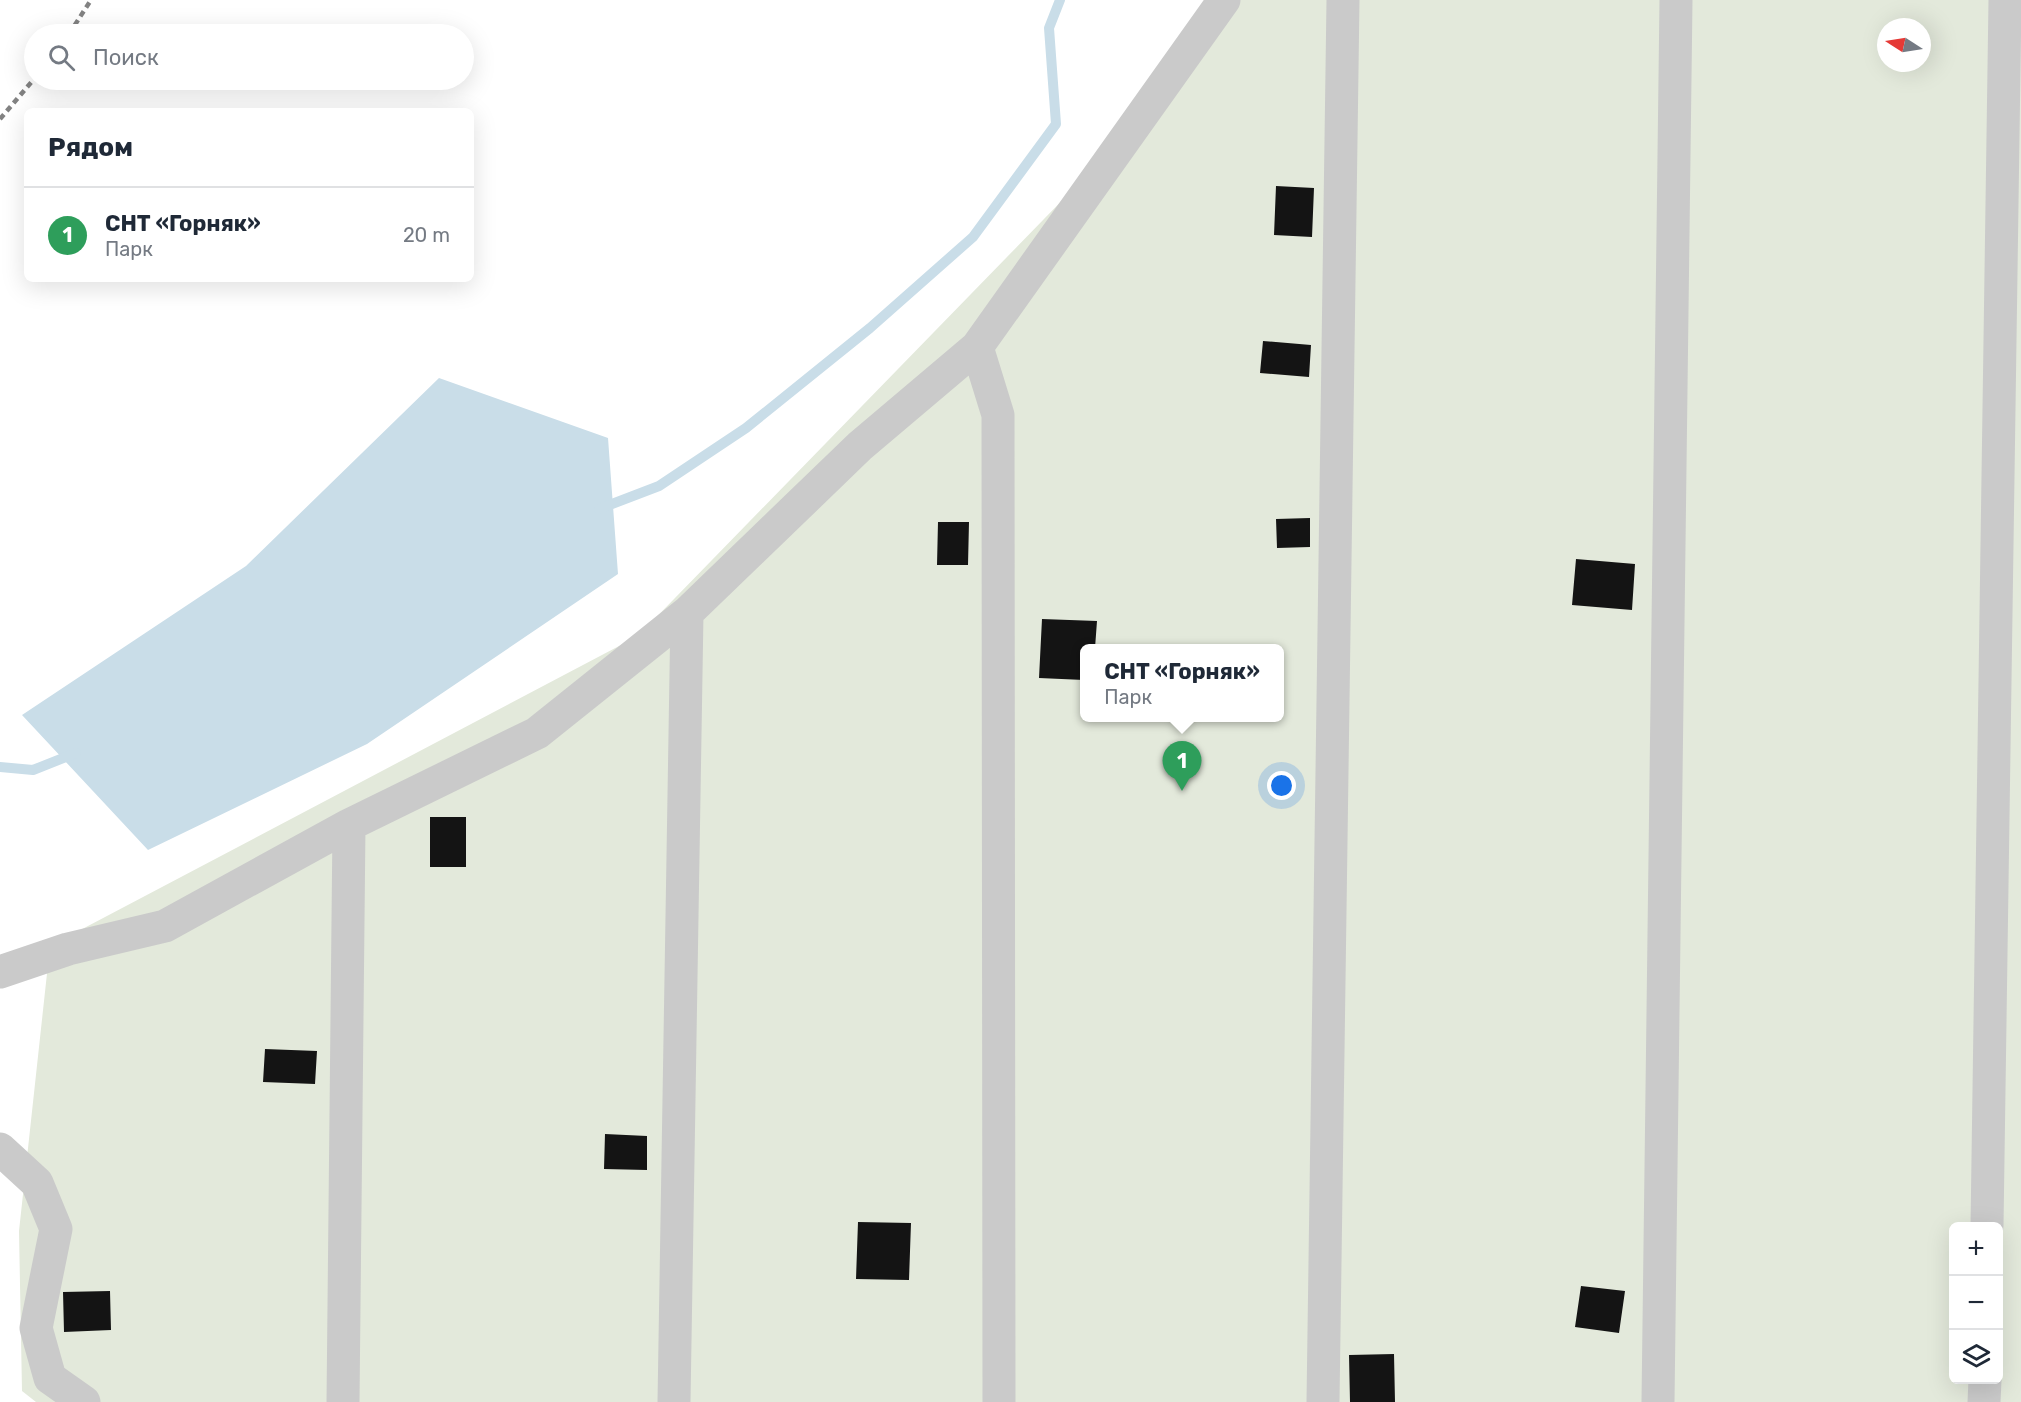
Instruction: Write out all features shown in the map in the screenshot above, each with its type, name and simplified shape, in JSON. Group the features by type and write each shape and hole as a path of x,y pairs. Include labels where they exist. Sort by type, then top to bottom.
{"street":[{"path":"0,972 68,950 165,926 349,825 537,733 687,613 860,446 977,347 1224,0"},
{"path":"1323,1402 1343,0"},
{"path":"1658,1402 1676,0"},
{"path":"1987,1222 2005,0"},
{"path":"977,347 998,416 999,1402"},
{"path":"674,1402 687,613"},
{"path":"343,1402 349,825"},
{"path":"0,1149 37,1183 56,1229 36,1328 50,1378 84,1402"},
{"path":"1984,1402 1985,1384"}],"shaded area":[{"path":"1227,0 2021,0 2021,1402 36,1402 22,1391 19,1231 50,946 638,636 1080,182"}],"water":[{"path":"439,378 608,438 618,574 367,744 148,850 22,715 246,566"}],"building":[{"path":"1276,186 1314,188 1312,237 1274,235"},
{"path":"1263,341 1311,345 1309,377 1260,373"},
{"path":"1310,518 1310,547 1277,548 1276,519"},
{"path":"938,522 969,522 968,565 937,565"},
{"path":"1576,559 1635,564 1632,610 1572,605"},
{"path":"1042,619 1097,621 1095,644 1080,644 1080,680 1039,678"},
{"path":"430,817 466,817 466,867 430,867"},
{"path":"265,1049 317,1051 315,1084 263,1082"},
{"path":"605,1134 647,1136 647,1170 604,1169"},
{"path":"858,1222 911,1223 909,1280 856,1279"},
{"path":"1581,1286 1625,1291 1619,1333 1575,1327"},
{"path":"110,1291 111,1330 64,1332 63,1292"},
{"path":"1394,1354 1395,1402 1350,1402 1349,1355"}],"waterway":[{"path":"599,509 659,486 746,428 870,328 973,237 1056,124 1049,28 1060,0"},
{"path":"0,767 33,770 76,753"}],"railway":[{"path":"75,24 91,0"},
{"path":"0,119 25,90"}],"place":[{"name":"СНТ «Горняк»","path":"1182,791"}]}
